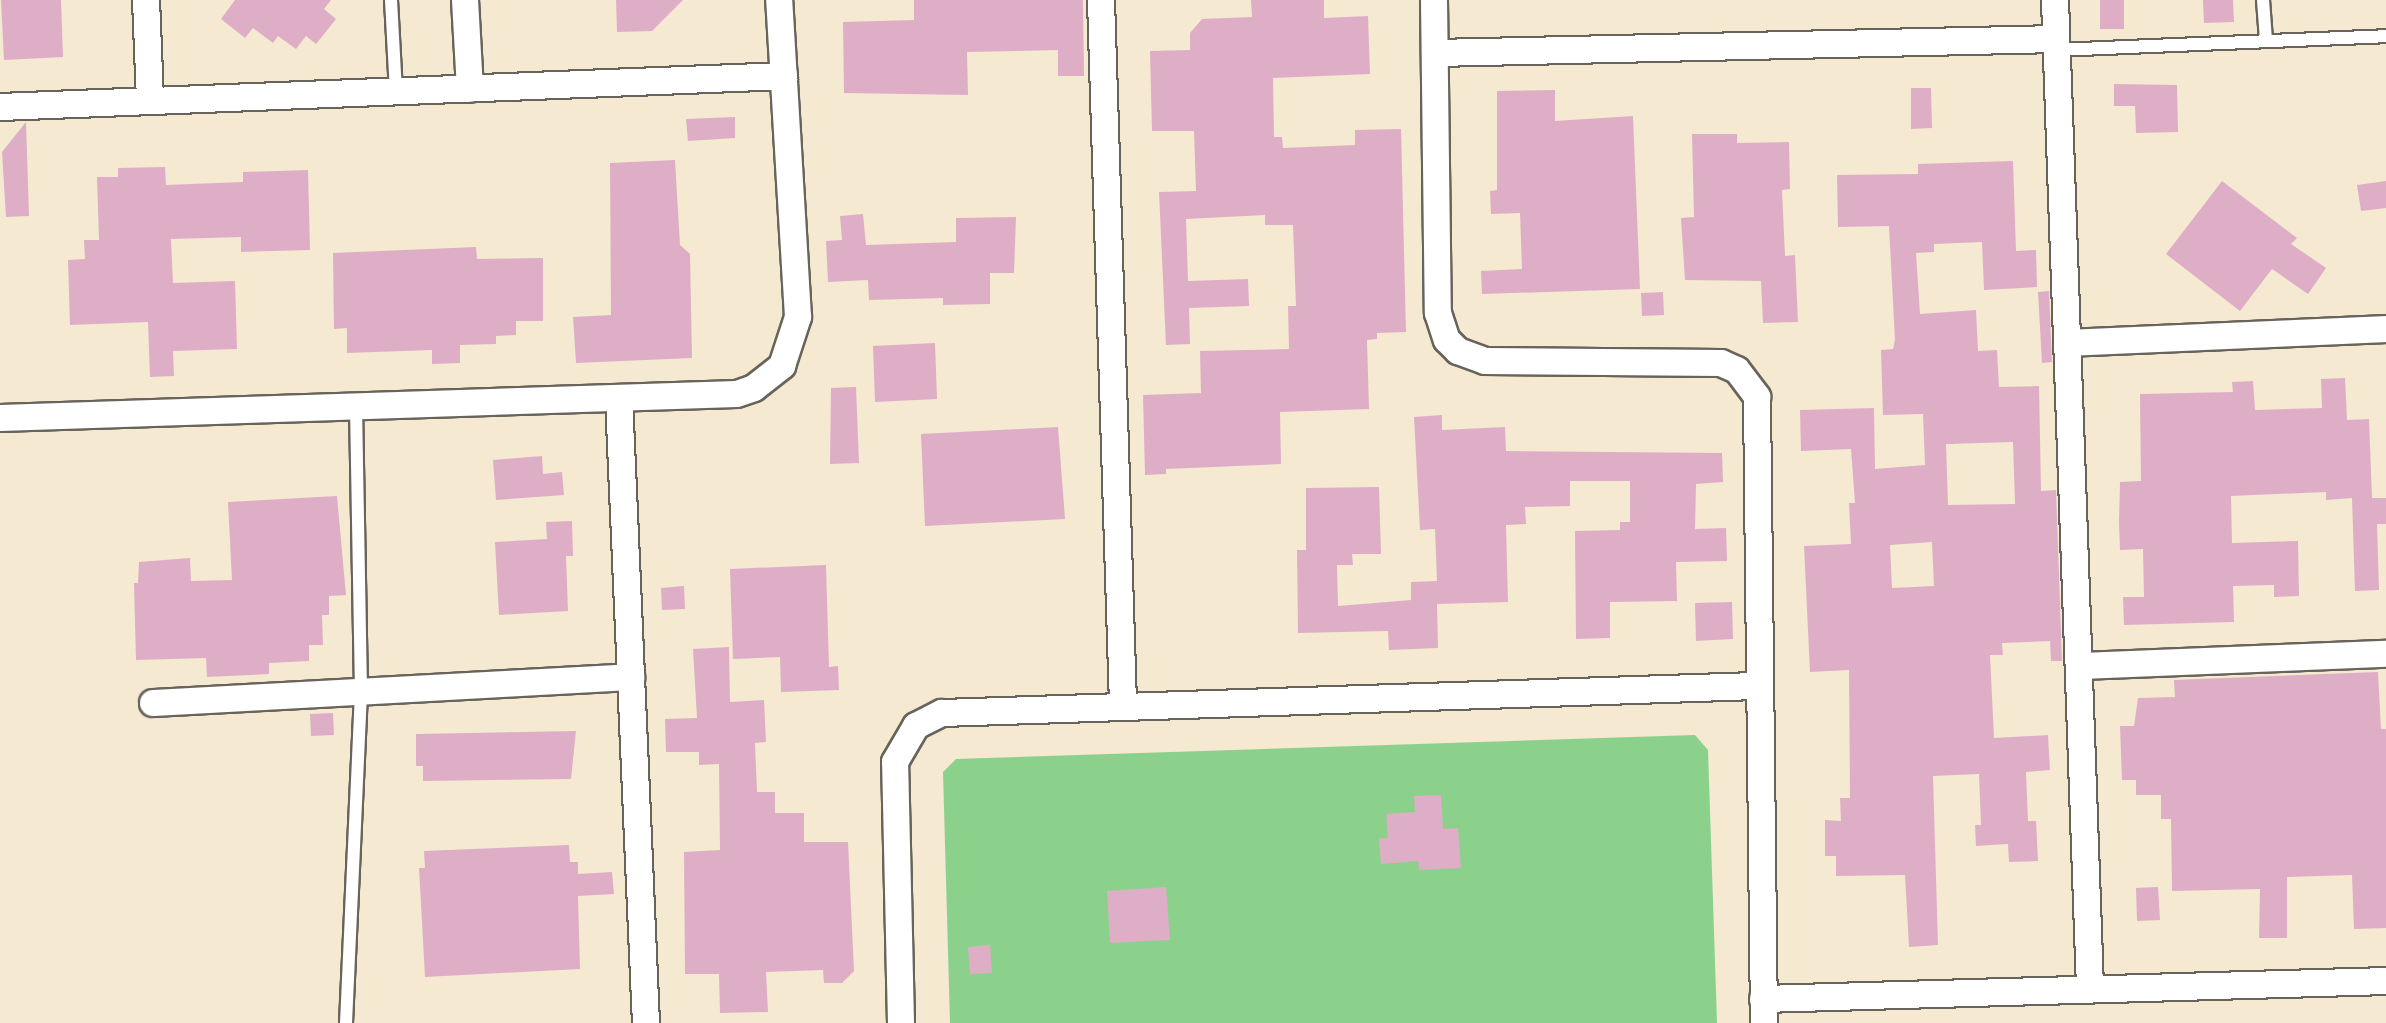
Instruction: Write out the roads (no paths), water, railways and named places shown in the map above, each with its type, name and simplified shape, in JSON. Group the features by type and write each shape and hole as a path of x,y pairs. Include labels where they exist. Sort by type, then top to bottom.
{"street":[{"path":"146,0 150,101"},
{"path":"465,0 470,89"},
{"path":"0,418 737,394 769,379 791,351 798,317 779,0"},
{"path":"1101,0 1123,705"},
{"path":"1434,0 1438,313 1447,340 1458,351 1485,361 1721,363 1737,370 1757,397 1764,1011 2090,989 2386,981"},
{"path":"2055,0 2082,666 2090,989"},
{"path":"1436,53 2056,45"},
{"path":"0,107 784,76"},
{"path":"2068,343 2386,329"},
{"path":"619,398 646,1023"},
{"path":"2082,666 2386,654"},
{"path":"153,703 631,677"},
{"path":"901,1023 893,777 907,737 928,718 955,710 1758,686"}],"lane":[{"path":"391,0 396,91"},
{"path":"2263,0 2266,40"},
{"path":"2056,45 2386,36"},
{"path":"346,1023 361,692 356,406"}]}
